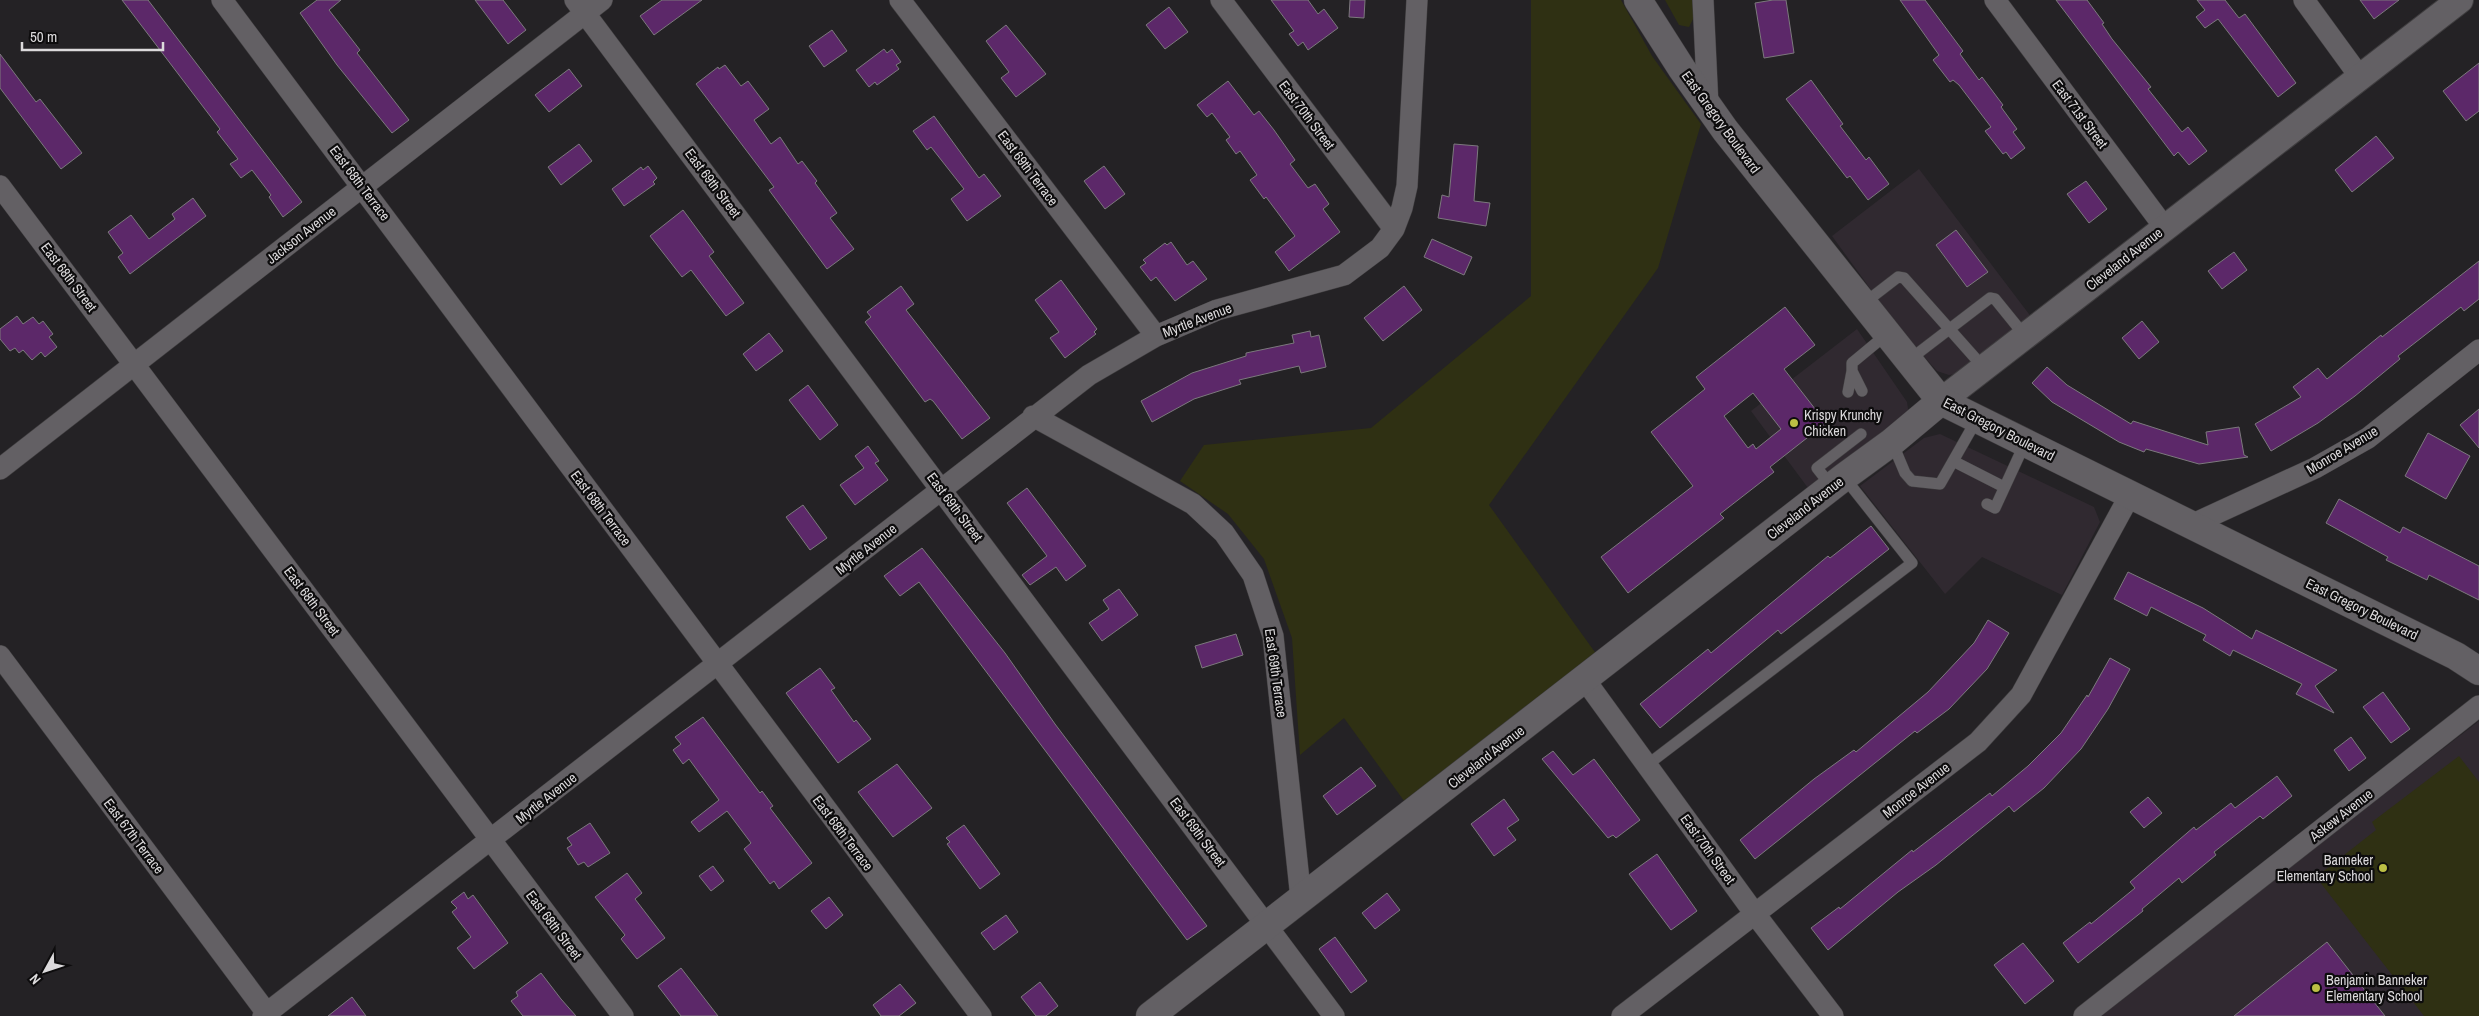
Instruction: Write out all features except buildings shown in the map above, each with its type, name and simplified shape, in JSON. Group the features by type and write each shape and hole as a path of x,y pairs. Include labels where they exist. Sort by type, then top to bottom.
{"main road":[{"name":"East Gregory Boulevard","path":"1638,0 1708,105 1862,304 1941,401 2456,656 2479,671"},
{"name":"Cleveland Avenue","path":"1150,1016 1892,442 1941,401"}],"street":[{"name":"East 68th Terrace","path":"222,0 981,1016"},
{"name":"Jackson Avenue","path":"0,469 136,365 362,187 580,6 602,0"},
{"name":"East 69th Terrace","path":"900,0 1156,336"},
{"name":"East 70th Street","path":"1221,0 1394,229"},
{"name":"Myrtle Avenue","path":"266,1015 718,665 942,490 1033,416 1089,375 1156,336 1217,310 1344,275 1380,248 1394,229 1402,208 1407,186 1417,0"},
{"path":"1703,0 1708,105"},
{"name":"East 71st Street","path":"1995,0 2165,228"},
{"path":"2304,0 2360,77"},
{"name":"Cleveland Avenue","path":"1941,401 2460,0"},
{"name":"East 69th Street","path":"580,6 1334,1016"},
{"name":"East 68th Street","path":"0,186 622,1016"},
{"name":"Monroe Avenue","path":"2191,525 2315,468 2368,438 2479,350"},
{"name":"East 69th Terrace","path":"1033,416 1193,504 1224,533 1253,574 1273,636 1301,899"},
{"name":"Monroe Avenue","path":"1622,1016 1978,742 2021,695 2130,495"},
{"name":"East 67th Terrace","path":"0,656 266,1015"},
{"name":"East 70th Street","path":"1585,680 1755,914 1833,1016"},
{"name":"Askew Avenue","path":"2084,1016 2479,706"}],"lane":[{"path":"1862,304 1898,277 1904,278 1984,368"},
{"path":"1908,360 1990,298 1994,299 2025,336"},
{"path":"1848,392 1852,363 1887,334"},
{"path":"1852,371 1862,391"},
{"path":"1892,442 1906,473 1912,481 1946,486 1953,461 1977,419"},
{"path":"1647,765 1912,563 1838,482 1817,468 1848,439 1861,434"},
{"path":"1987,504 1995,508 2024,443"},
{"path":"1953,461 2004,487"}],"shaded area":[{"path":"1919,169 2032,318 1961,373 1949,375 1937,371 1901,331 1832,236"},
{"path":"1857,329 1907,402 1909,415 1811,492 1751,411"},
{"path":"1940,434 2094,507 2100,522 2062,595 1982,557 1945,594 1860,486 1924,438"},
{"name":"Banneker Elementary School","path":"2479,721 2479,1016 2096,1016"}],"green space":[{"path":"1531,0 1621,0 1652,56 1701,124 1658,268 1489,505 1597,655 1407,805 1344,718 1300,755 1292,638 1264,559 1228,514 1180,481 1204,445 1371,428 1531,296"},
{"path":"1665,0 1693,0 1693,19 1689,27 1679,25"},
{"path":"2459,756 2479,782 2479,1016 2424,1016 2316,877 2376,830 2372,822"}],"place":[{"name":"Krispy Krunchy Chicken","path":"1794,423"},
{"name":"Banneker Elementary School","path":"2383,868"},
{"name":"Benjamin Banneker Elementary School","path":"2316,988"}]}
